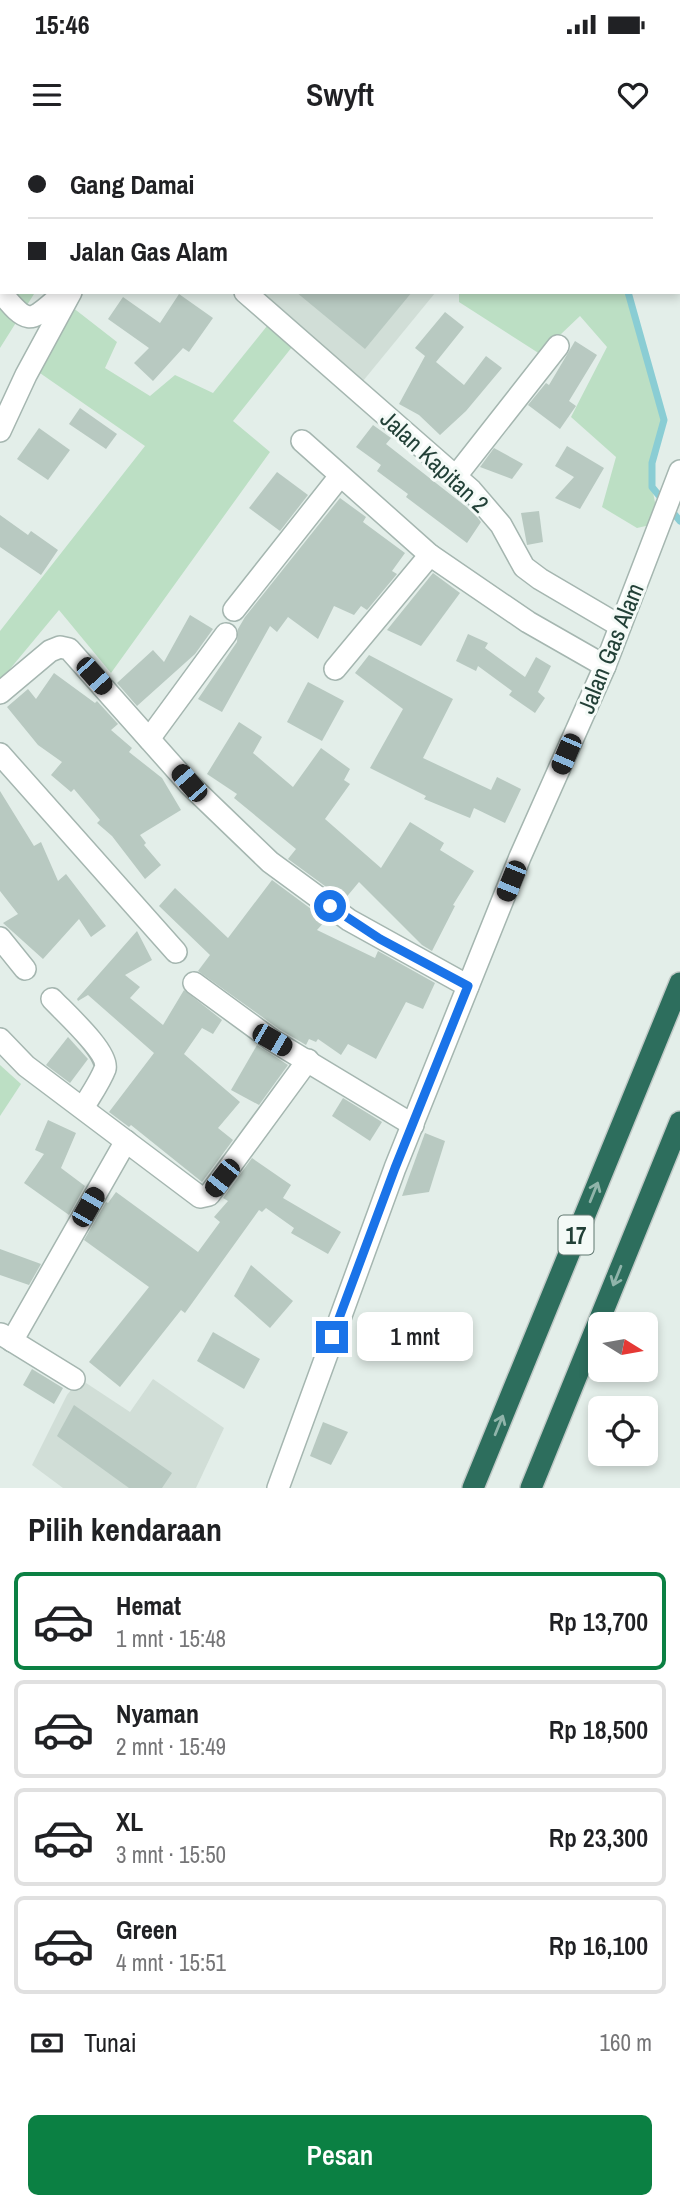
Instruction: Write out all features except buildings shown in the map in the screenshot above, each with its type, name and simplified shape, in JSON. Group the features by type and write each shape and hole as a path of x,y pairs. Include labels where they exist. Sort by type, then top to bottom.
{"highway":[{"name":"17","path":"473,1488 680,983"},
{"name":"17","path":"531,1488 680,1122"}],"street":[{"path":"2,294 20,316 28,318 38,315 63,294"},
{"path":"0,431 26,375 70,294"},
{"name":"Jalan Kapitan 2","path":"247,294 456,476 501,525 524,566 540,579 620,626"},
{"path":"456,476 558,346"},
{"path":"302,441 430,555 528,622 605,666"},
{"path":"234,610 340,476"},
{"name":"Jalan Gas Alam","path":"278,1488 369,1234 520,858 605,666 677,480"},
{"path":"335,669 430,555"},
{"path":"149,739 226,634"},
{"path":"0,694 50,651 60,647 69,649 189,783 270,862 349,920 468,986"},
{"path":"0,754 176,952"},
{"path":"0,939 26,969"},
{"path":"194,983 272,1040 413,1125"},
{"path":"51,999 95,1045 105,1061 105,1069 83,1108"},
{"path":"0,1039 26,1066 126,1140 194,1195 206,1197 308,1060"},
{"path":"74,1380 6,1337 126,1140"}],"shaded area":[{"path":"257,294 434,294 363,381"},
{"path":"80,1379 130,1412 153,1379 224,1428 196,1488 63,1488 32,1465 67,1395"}],"green space":[{"path":"0,294 34,294 0,348"},
{"path":"459,294 629,294 664,420 652,463 652,487 659,523 637,528 602,507 616,457 571,417 607,347 580,316 540,354 459,302"},
{"path":"72,307 117,342 105,368 150,396 175,375 213,393 267,326 292,347 233,421 270,452 111,673 59,610 0,681 0,631 145,446 37,371"},
{"path":"0,1065 21,1084 0,1116"}],"waterway":[{"path":"629,294 664,420 652,463 652,487 680,521"}],"route":[{"path":"330,906 380,939 468,986 369,1234 332,1337"}]}
